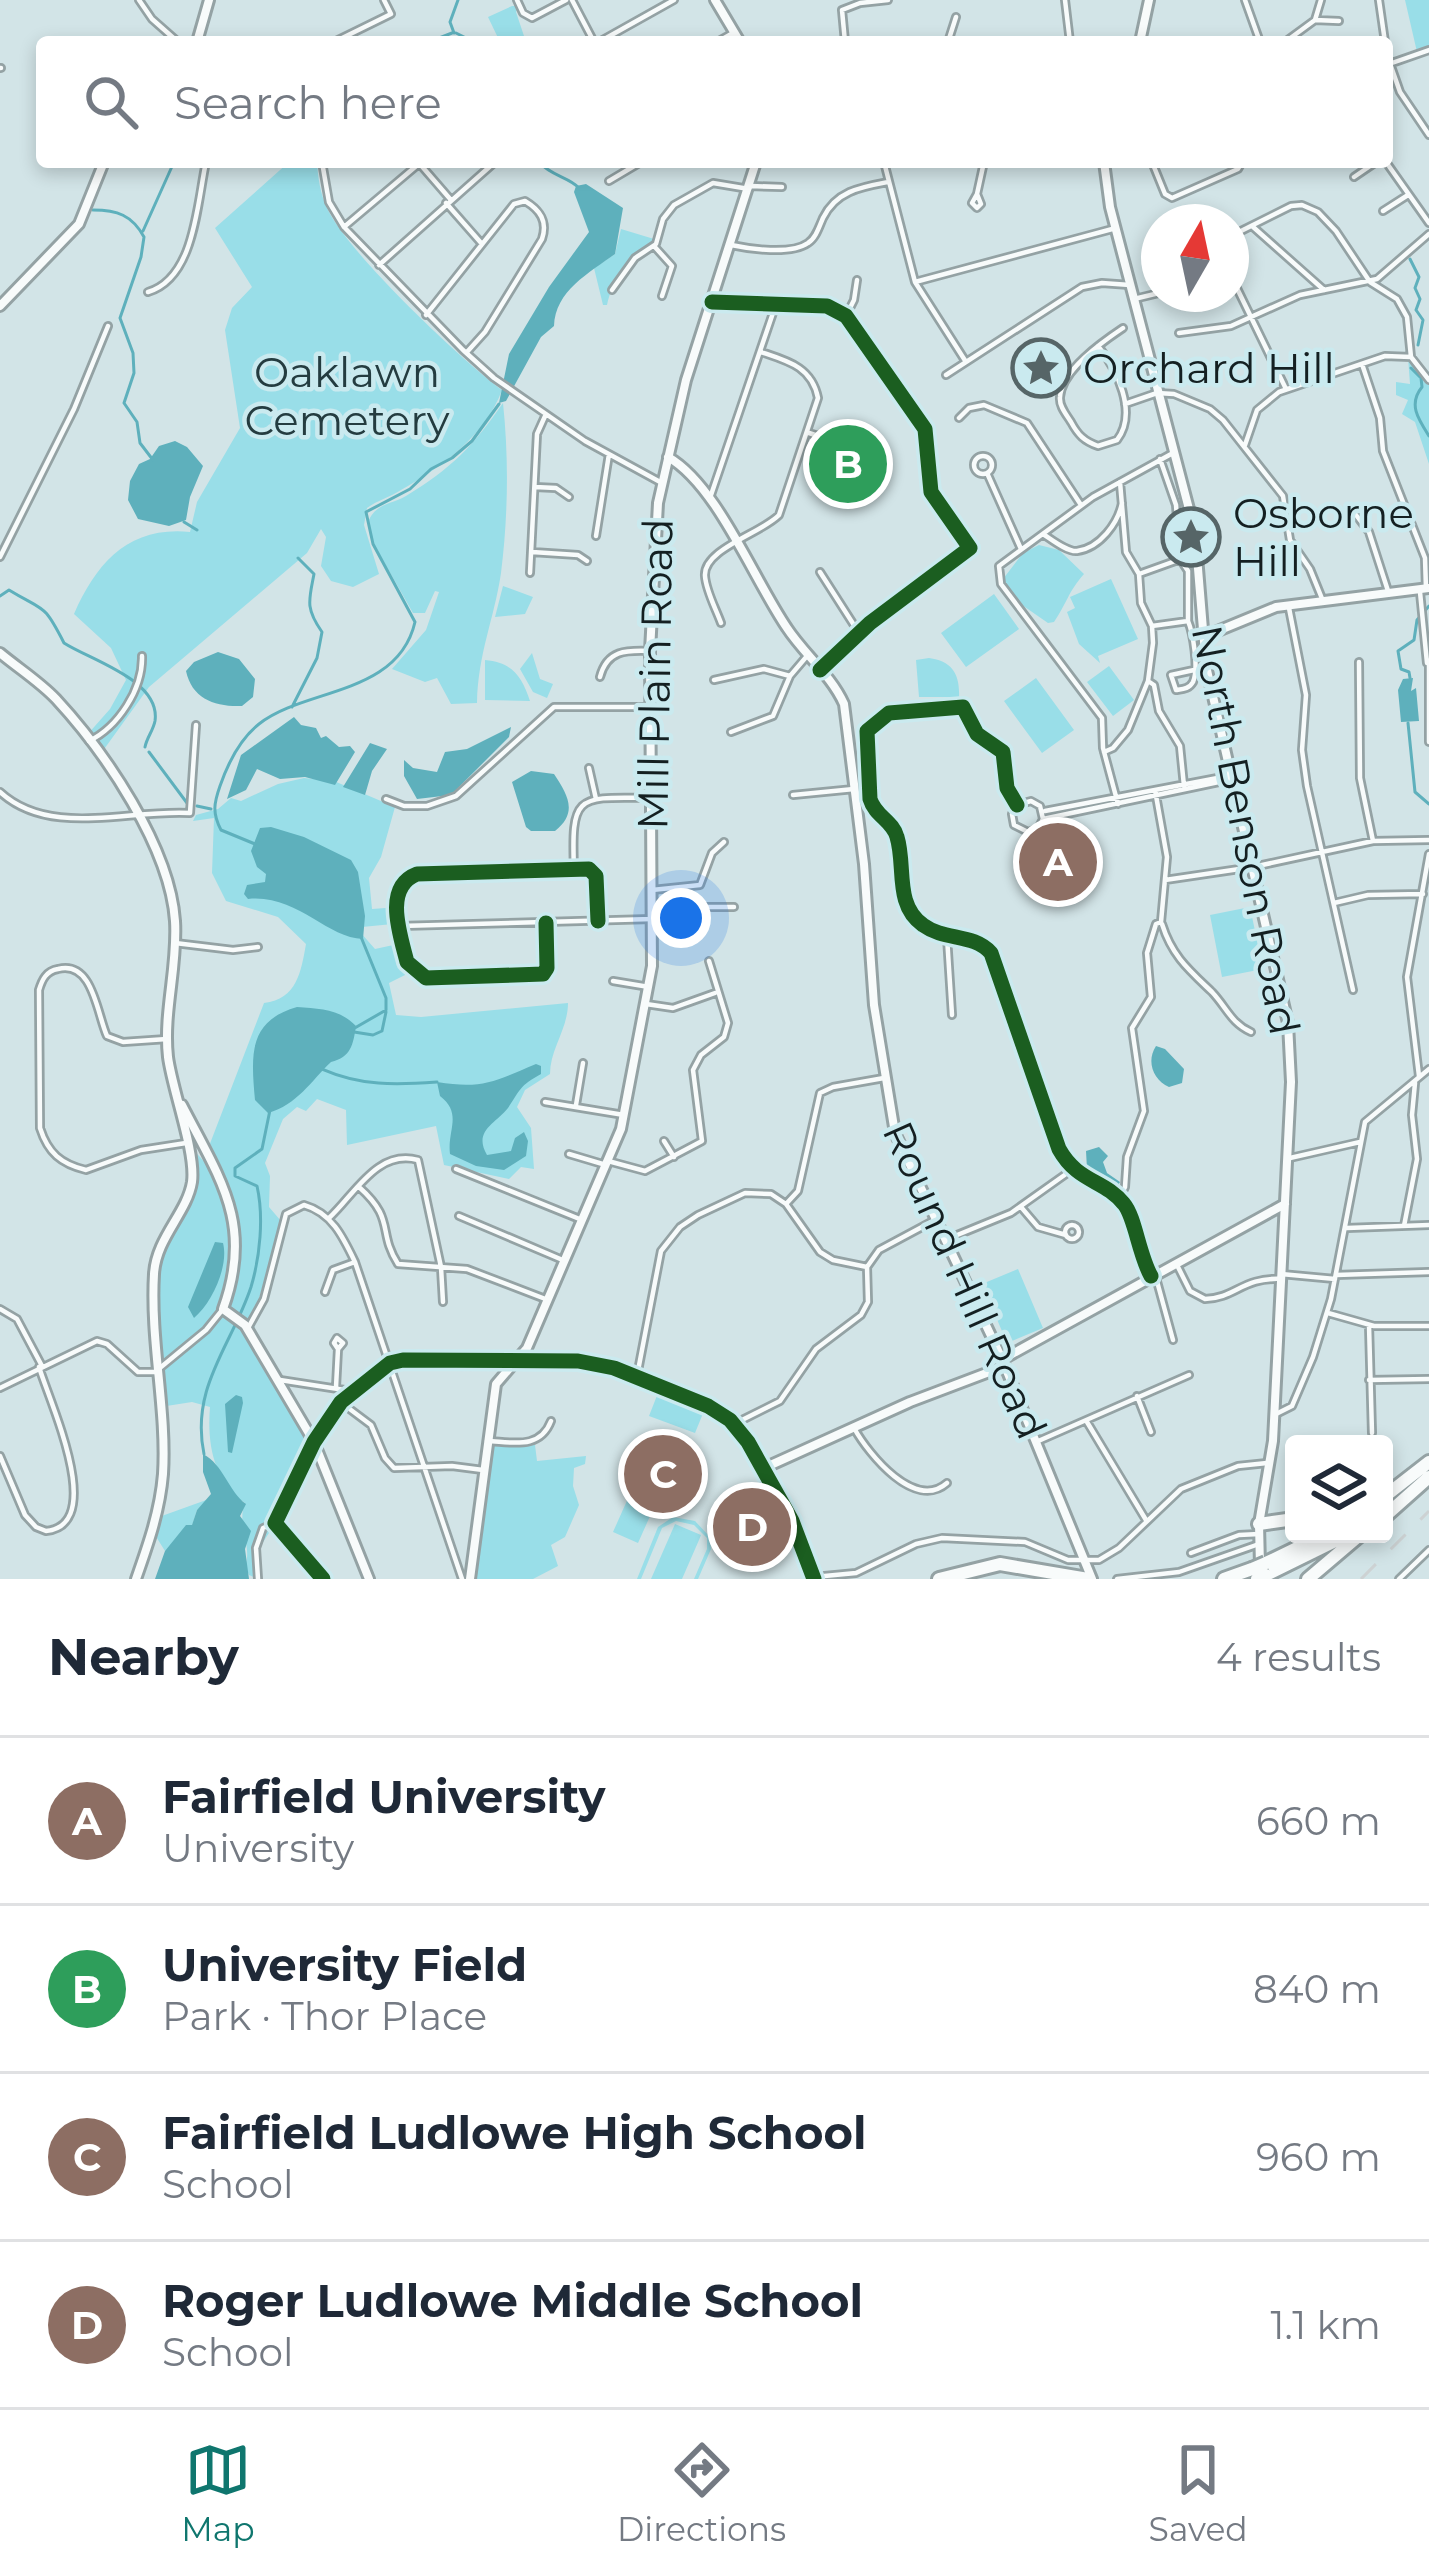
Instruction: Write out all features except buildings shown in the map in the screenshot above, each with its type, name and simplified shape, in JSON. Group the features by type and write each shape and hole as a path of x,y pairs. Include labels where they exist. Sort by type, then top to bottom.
{"highway":[{"path":"1393,1489 1429,1462"},
{"path":"1393,1507 1429,1477"},
{"path":"1259,1534 1285,1523"},
{"path":"1261,1573 1311,1543"},
{"path":"1224,1579 1261,1573 1329,1543"},
{"path":"1308,1579 1350,1543"},
{"path":"940,1579 1000,1564 1090,1579"}],"main road":[{"path":"199,36 208,0"},
{"path":"715,0 736,36"},
{"path":"1141,36 1149,0"},
{"path":"0,306 79,224 102,168"},
{"name":"Mill Plain Road","path":"497,1382 527,1348 625,1115 650,987 650,651 656,524 686,380 755,168"},
{"name":"North Benson Road","path":"1105,168 1156,393 1197,543 1203,637 1288,1023 1292,1082 1272,1462 1259,1534 1261,1573"},
{"name":"Round Hill Road","path":"668,457 710,500 807,656 844,704 884,1078 895,1133 1004,1363 1090,1579"},
{"path":"1203,637 1288,605 1425,589"},
{"path":"0,653 55,698 91,743 137,812 171,895 175,943 168,1059 192,1183 154,1268 155,1372 163,1470 152,1534 136,1579"},
{"path":"179,1098 235,1217 234,1270 226,1311 246,1326 314,1442 369,1579"},
{"path":"763,1468 1004,1363 1175,1262 1285,1204"},
{"path":"314,1442 340,1402 390,1363 578,1361 637,1377 708,1406 734,1424 792,1521 814,1578"},
{"path":"466,1579 497,1382"}],"street":[{"path":"139,0 171,36"},
{"path":"346,36 391,14 384,0"},
{"path":"517,0 529,18 569,0 592,36"},
{"path":"607,36 674,0"},
{"path":"844,36 842,10 848,5 888,0"},
{"path":"1065,0 1069,36"},
{"path":"1246,0 1258,36"},
{"path":"1294,36 1315,20 1322,0"},
{"path":"1379,0 1384,36"},
{"path":"950,36 956,17"},
{"path":"1315,20 1340,21"},
{"path":"1393,63 1429,50"},
{"path":"1393,76 1429,135"},
{"path":"148,292 171,280 185,255 205,168"},
{"path":"323,168 329,202 344,227 466,353 546,414 662,483"},
{"path":"344,227 413,168"},
{"path":"424,168 482,244"},
{"path":"379,265 488,168"},
{"path":"609,181 631,168"},
{"path":"886,168 915,282 966,362"},
{"path":"977,194 983,168"},
{"path":"1154,168 1165,194 1172,198 1239,168"},
{"path":"1354,177 1367,168"},
{"path":"1390,168 1429,224"},
{"path":"612,290 635,258 654,246 663,219 678,202 718,182 782,187"},
{"path":"731,245 805,245 840,197 889,182"},
{"path":"1383,211 1408,195"},
{"path":"426,315 517,202 528,202 543,218 542,239 466,353"},
{"path":"1249,227 1291,206 1307,206 1336,231 1370,282 1389,291 1402,306 1411,357 1429,380"},
{"path":"1252,226 1324,290"},
{"path":"915,282 1116,228"},
{"path":"1179,333 1231,326 1286,300 1370,282 1429,235"},
{"path":"654,246 672,266 662,296"},
{"path":"846,316 857,280"},
{"path":"946,375 1082,287 1130,284"},
{"path":"1134,299 1141,297"},
{"path":"712,302 827,306 846,316 925,429 931,492 970,548 859,633 820,670"},
{"path":"710,500 776,304"},
{"path":"1249,310 1286,389"},
{"path":"0,557 74,409 108,326"},
{"path":"1098,346 1110,361 1125,404 1123,432 1117,440 1098,446 1079,435 1060,404 1067,378 1098,346 1123,328"},
{"path":"721,623 705,571 713,556 779,515 818,398 813,382 797,364 761,352"},
{"path":"1245,446 1257,410 1286,389 1385,356 1411,357"},
{"path":"1363,364 1380,418 1383,452 1426,558 1423,612 1429,742"},
{"path":"1125,404 1156,393 1181,395 1210,409 1283,496 1290,541 1310,569 1323,601"},
{"path":"959,418 969,408 984,405 1027,423 1081,505"},
{"path":"530,573 537,434 546,414"},
{"path":"808,433 842,448"},
{"path":"1117,801 1098,712 998,578 999,566 1081,505 1173,453"},
{"path":"596,536 609,454"},
{"path":"1160,459 1176,505 1180,559 1188,571 1194,670"},
{"path":"987,472 1022,549"},
{"path":"1104,752 1128,730 1148,681 1152,626 1141,602 1139,574 1126,552 1120,482"},
{"path":"535,487 560,489 569,497"},
{"path":"1042,534 1079,550 1116,524 1123,498"},
{"path":"1353,511 1369,532 1389,594"},
{"path":"532,551 578,555 586,561"},
{"path":"1139,574 1180,559"},
{"path":"820,572 859,633"},
{"path":"1288,605 1306,694 1304,765 1353,990"},
{"path":"1152,626 1188,621"},
{"path":"600,677 604,664 616,653 650,651"},
{"path":"91,743 138,686 142,656"},
{"path":"731,731 771,718 790,676 807,656"},
{"path":"1359,662 1360,778 1373,841"},
{"path":"714,680 764,668 790,676"},
{"path":"1148,681 1154,685 1160,715 1180,746 1185,788"},
{"path":"1043,815 1038,829 1022,831 1012,820 1017,805 1007,788 1003,752 977,734 963,706 898,711 875,721 866,737 870,799 895,829 905,900 924,926 947,937 978,942 994,958 1050,1131 1073,1169 1129,1210 1137,1248 1153,1275 1173,1340"},
{"path":"386,799 404,806 427,806 456,796 554,707 650,707"},
{"path":"0,792 36,815 87,818 191,812 196,725"},
{"path":"590,769 596,800"},
{"path":"1043,815 1233,779"},
{"path":"793,794 854,789"},
{"path":"1156,793 1166,848 1161,922 1176,958 1214,994 1229,1018 1251,1032"},
{"path":"574,869 574,818 580,808 596,800 651,798"},
{"path":"1017,805 1031,801 1043,815"},
{"path":"1166,880 1373,841 1429,841"},
{"path":"652,890 700,885 712,853 724,842"},
{"path":"1404,1226 1417,1160 1412,1107 1417,1078 1407,977 1429,854"},
{"path":"546,922 543,974 432,979 410,966 397,893 404,880 415,874 574,869 595,873 598,920"},
{"path":"1334,903 1379,894 1423,894"},
{"path":"400,926 652,920 704,908 734,907"},
{"path":"1119,1199 1144,1104 1132,1028 1151,997 1147,947 1161,922"},
{"path":"947,937 952,1015"},
{"path":"175,943 232,950 258,947"},
{"path":"568,1154 643,1172 703,1139 693,1070 726,1032 728,1016 709,961"},
{"path":"167,1039 123,1042 106,1036 91,986 82,974 70,968 44,976 39,990 40,1128 46,1146 59,1160 86,1170 130,1153 186,1144"},
{"path":"613,981 650,987"},
{"path":"646,1004 673,1008 718,992"},
{"path":"576,1106 583,1063"},
{"path":"1274,1415 1289,1410 1296,1398 1327,1312 1368,1117 1429,1069"},
{"path":"786,1204 798,1191 820,1093 884,1078"},
{"path":"545,1102 625,1115"},
{"path":"664,1141 674,1157"},
{"path":"1288,1158 1360,1142"},
{"path":"329,1218 379,1164 409,1157 418,1160 441,1267 443,1302"},
{"path":"456,1169 582,1220"},
{"path":"945,1240 1021,1207 1073,1169"},
{"path":"359,1187 383,1213 397,1263 470,1269 548,1300"},
{"path":"637,1377 658,1261 673,1234 698,1215 745,1193 771,1194 786,1204 820,1252 867,1267"},
{"path":"246,1326 264,1298 287,1213 308,1205 329,1218 355,1262 466,1579"},
{"path":"1021,1207 1038,1227 1066,1234"},
{"path":"459,1216 565,1261"},
{"path":"734,1424 779,1401 816,1348 861,1315 868,1302 867,1267 886,1244 935,1220"},
{"path":"1347,1228 1429,1225"},
{"path":"326,1292 333,1270 355,1262"},
{"path":"1175,1262 1190,1291 1205,1299 1223,1296 1257,1278 1429,1272"},
{"path":"0,1309 19,1322 40,1367 76,1488 69,1522 57,1530 36,1528 25,1515 0,1456"},
{"path":"0,1388 100,1341 139,1372 155,1372 226,1311"},
{"path":"1327,1312 1369,1325 1429,1326"},
{"path":"1369,1325 1372,1433"},
{"path":"336,1387 338,1349"},
{"path":"497,1382 498,1360"},
{"path":"1036,1442 1189,1375"},
{"path":"1368,1380 1429,1378"},
{"path":"277,1380 351,1391"},
{"path":"1137,1396 1151,1432"},
{"path":"340,1402 369,1422 392,1466 483,1470"},
{"path":"1086,1420 1146,1520"},
{"path":"487,1441 531,1443 547,1431 551,1421"},
{"path":"854,1428 874,1460 916,1490 930,1492 947,1484"},
{"path":"258,1579 258,1537 263,1528 275,1523 314,1442"},
{"path":"814,1578 856,1573 916,1544 943,1538 1030,1543 1087,1563 1120,1547 1192,1483 1238,1466 1272,1462"},
{"path":"275,1523 322,1579"},
{"path":"1191,1553 1239,1535 1259,1534"},
{"path":"1117,1579 1179,1572 1259,1534"},
{"path":"1399,1579 1429,1550"}],"green space":[{"path":"1405,0 1429,0 1429,48 1417,52"},
{"path":"519,6 516,12 524,36 497,36 488,17"},
{"name":"Oaklawn Cemetery","path":"282,168 318,168 327,208 357,251 433,330 502,390 485,422 461,448 417,481 367,508 364,525 379,574 353,587 331,581 321,566 326,537 321,529 307,553 149,687 102,752 87,735 110,709 126,680 111,648 74,614 93,578 118,551 149,535 190,532 197,502 240,428 225,330 232,308 252,287 215,228"},
{"path":"621,229 654,239 620,276 603,305 594,268 615,254"},
{"path":"1408,357 1429,383 1429,464 1415,422 1402,414 1408,400 1396,395 1396,382 1410,384"},
{"path":"503,403 507,488 501,573 477,703 451,704 437,678 425,682 392,669 426,630 439,592 435,591 425,613 413,613 372,541 368,522 379,508 406,496 449,466"},
{"path":"1039,545 1059,550 1084,574 1054,622 1048,623 1022,605 1003,579 1023,553"},
{"path":"1111,579 1138,639 1098,656 1100,663 1079,644 1067,612 1075,608 1070,597"},
{"path":"503,586 533,597 525,614 495,617"},
{"path":"994,594 1019,629 966,667 941,633"},
{"path":"532,653 540,679 553,684 547,698 533,692 520,669"},
{"path":"929,658 953,670 959,697 919,697 916,660"},
{"path":"485,660 515,672 530,701 485,700"},
{"path":"1109,666 1134,700 1113,716 1087,682"},
{"path":"1036,678 1074,730 1042,753 1004,701"},
{"path":"304,778 334,781 395,807 381,857 369,878 372,909 399,907 403,923 362,927 360,932 375,949 398,944 409,973 389,983 396,1015 421,1017 568,1003 550,1074 525,1090 517,1107 531,1128 534,1169 521,1167 509,1179 444,1165 436,1126 347,1145 346,1110 317,1099 306,1111 297,1107 283,1119 265,1163 270,1176 269,1207 281,1221 252,1342 311,1443 278,1519 256,1553 256,1578 245,1566 245,1503 226,1484 214,1460 210,1407 192,1402 160,1407 155,1297 159,1265 191,1182 189,1145 211,1169 206,1154 264,1003 290,990 306,944 278,917 226,901 212,873 214,818 193,821 231,798 241,801"},
{"path":"1250,907 1263,969 1222,977 1210,915"},
{"path":"1018,1269 1043,1328 1007,1343 982,1284"},
{"path":"658,1393 704,1411 695,1433 649,1416"},
{"path":"491,1444 535,1445 537,1461 586,1456 585,1464 574,1468 579,1505 565,1537 551,1545 558,1566 533,1579 474,1579"},
{"path":"630,1494 655,1505 638,1543 613,1532"},
{"path":"209,1499 197,1510 192,1526 165,1551 155,1535 159,1517"},
{"path":"673,1517 695,1521 710,1537 711,1549 698,1579 694,1579 707,1538 694,1525 676,1521 662,1528 637,1579 658,1527"},
{"path":"675,1524 701,1535 682,1579 651,1579"}],"shaded area":[{"path":"586,184 623,208 615,254 567,293 554,326 541,337 506,401 499,403 509,354 589,232 574,192 576,186"},
{"path":"175,441 203,466 186,520 169,526 138,519 128,500 130,481 139,464 150,459 159,446"},
{"path":"218,652 239,659 255,679 253,697 242,706 206,699 189,681 186,671 194,662"},
{"path":"1413,678 1411,691 1416,688 1419,721 1401,722 1398,690 1403,679"},
{"path":"294,717 301,725 316,728 321,738 326,736 355,752 335,785 305,777 280,779 257,769 246,790 227,799 241,755"},
{"path":"511,727 509,737 451,795 417,799 404,776 404,760 413,768 437,772 445,752 467,749"},
{"path":"370,743 387,749 372,771 365,795 343,787"},
{"path":"531,771 554,774 566,796 567,817 555,831 526,827 512,782"},
{"path":"271,827 351,860 358,872 365,916 363,939 336,932 281,903 248,899 244,894 247,885 265,882 266,874 257,867 251,851 260,828"},
{"path":"297,1007 342,1016 356,1026 354,1039 347,1053 331,1062 295,1098 268,1113 255,1100 256,1042 269,1021"},
{"path":"1156,1046 1184,1069 1182,1083 1169,1087 1155,1075"},
{"path":"536,1064 541,1074 521,1088 487,1128 483,1140 487,1155 511,1151 515,1138 524,1132 526,1156 504,1170 476,1166 450,1154 451,1109 440,1096 437,1082 487,1082"},
{"path":"1099,1147 1108,1156 1103,1162 1107,1173 1120,1182 1116,1189 1087,1169 1086,1151"},
{"path":"215,1242 223,1243 221,1273 213,1294 194,1318 188,1307"},
{"path":"236,1395 243,1403 232,1453 228,1452 225,1404"},
{"path":"203,1454 246,1504 240,1516 251,1531 245,1549 249,1579 155,1579 165,1551 186,1525 192,1525 211,1494"}],"waterway":[{"path":"454,33 450,22 458,0"},
{"path":"444,36 452,33"},
{"path":"456,33 462,36"},
{"path":"143,231 171,168"},
{"path":"546,168 579,188"},
{"path":"93,210 123,215 144,237 120,318 133,353 134,373 124,403 137,422 140,443 153,460"},
{"path":"1410,259 1419,277 1416,310 1423,320 1418,345"},
{"path":"1411,368 1421,378 1415,405 1429,436"},
{"path":"255,844 221,830 215,813 220,786 240,744 278,712 348,687 390,664 405,646 415,622 373,544 366,512 410,489 431,469 452,458 472,441 499,404"},
{"path":"184,522 197,530"},
{"path":"292,707 317,658 322,632 310,604 314,574 298,558"},
{"path":"0,596 9,590 37,606 64,643 122,673 147,694 155,721 145,747"},
{"path":"1410,678 1401,669 1398,651 1414,640 1417,620 1429,606"},
{"path":"1408,723 1415,792 1429,804"},
{"path":"149,752 187,803"},
{"path":"197,806 211,809"},
{"path":"353,1029 386,1010 386,998 361,937"},
{"path":"354,1032 373,1035 382,1031 386,1012"},
{"path":"322,1069 378,1083 437,1082"},
{"path":"204,1454 201,1430 208,1387 251,1287 259,1250 257,1186 235,1176 235,1168 262,1149 270,1110"}],"railway":[{"path":"1361,1579 1429,1511"}],"cycle path":[{"path":"712,302 827,306 846,316 925,429 931,492 970,548 870,623 820,670"},
{"path":"1017,805 1007,788 1003,752 977,734 963,707 889,713 867,731 870,799 897,837 908,907 932,930 976,942 991,953 1059,1149 1074,1168 1124,1204 1151,1276"},
{"path":"546,923 547,968 543,974 426,978 407,962 397,900 400,889 417,874 589,869 596,876 598,921"},
{"path":"323,1579 275,1523 314,1442 341,1402 390,1363 403,1360 578,1361 614,1368 708,1406 730,1420 748,1442 792,1521 814,1579"}],"place":[{"name":"Orchard Hill","path":"1041,368"},
{"name":"University Field","path":"848,464"},
{"name":"Osborne Hill","path":"1191,537"},
{"name":"Fairfield University","path":"1058,862"},
{"name":"Fairfield Ludlowe High School","path":"663,1474"},
{"name":"Roger Ludlowe Middle School","path":"752,1527"}]}
